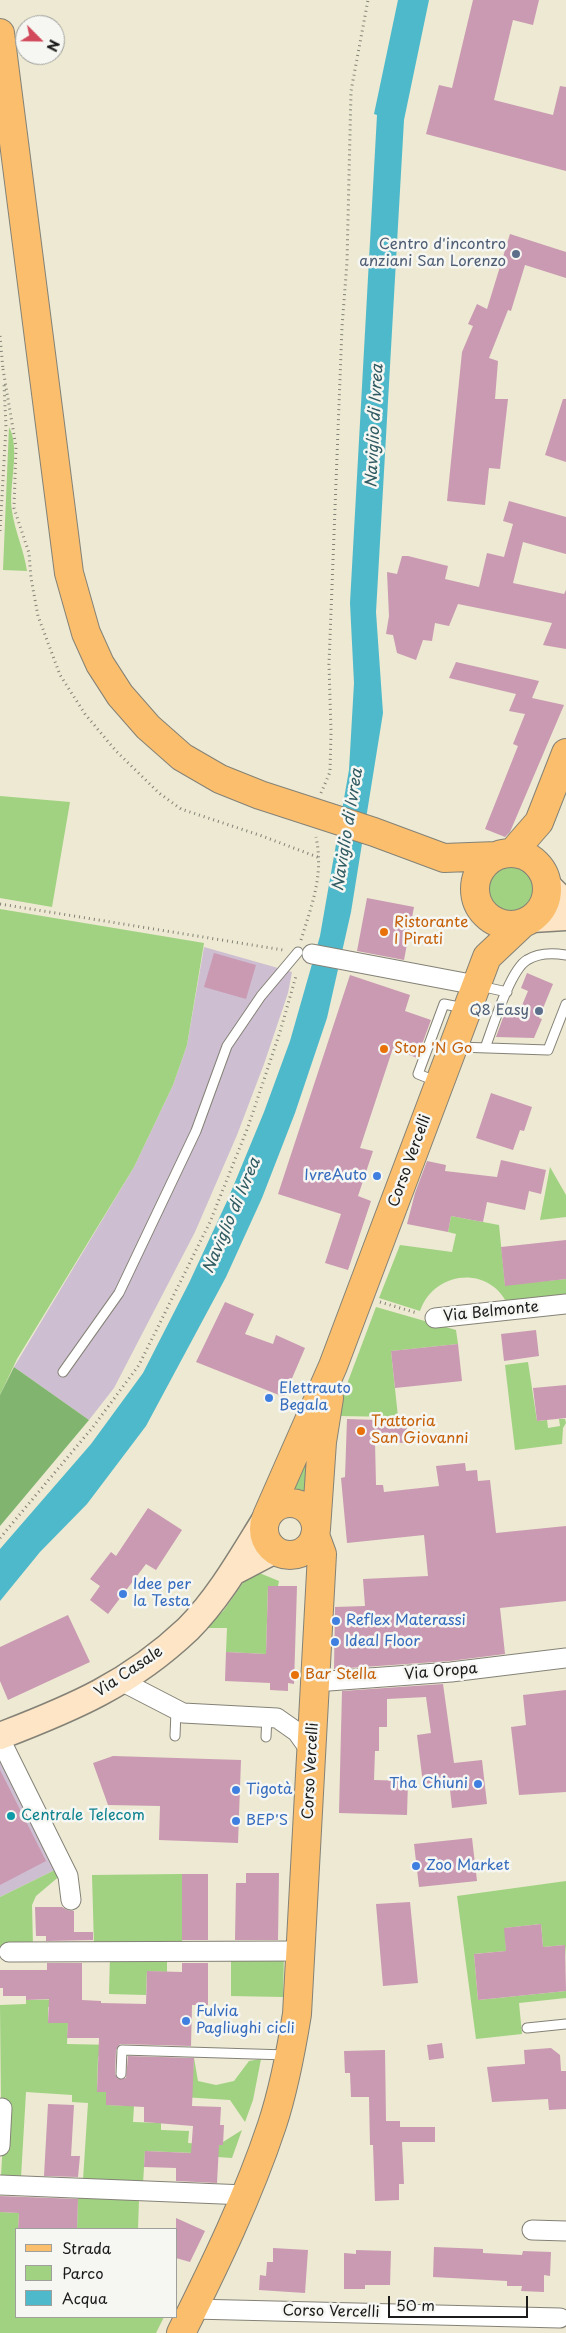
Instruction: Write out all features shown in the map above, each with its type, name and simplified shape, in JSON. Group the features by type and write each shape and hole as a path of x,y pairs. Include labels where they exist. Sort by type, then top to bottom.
{"main road":[{"path":"0,33 69,573 86,633 100,664 120,695 148,727 182,757 220,779 444,858 523,854 534,860 546,880 566,904"},
{"path":"527,922 540,912 546,901 546,880 540,822 566,753"},
{"path":"478,902 476,883 479,873 487,862 504,854 540,822"},
{"path":"444,858 486,915 502,924 566,917"},
{"name":"Corso Vercelli","path":"478,902 487,957"},
{"name":"Corso Vercelli","path":"266,1518 333,1366 487,957 527,922"},
{"name":"Corso Vercelli","path":"181,2333 246,2195 273,2123 290,2055 297,2014 302,1951 322,1554 316,1532 322,1442 333,1366"},
{"path":"281,1553 305,1551 312,1544 316,1532 311,1513 296,1503 280,1504 266,1518 265,1538 281,1553 304,1568 319,1592"},
{"name":"Via Casale","path":"0,1737 99,1694 150,1661 188,1628 216,1596 266,1518"},
{"name":"Via Casale","path":"232,1572 281,1553"}],"street":[{"path":"305,953 347,960 471,997"},
{"name":"Via Belmonte","path":"435,1318 566,1304"},
{"name":"Via Oropa","path":"315,1682 451,1672 566,1658"},
{"path":"121,1681 183,1713 277,1718 297,1732 312,1753"},
{"name":"Via Casale","path":"0,1737 68,1876 70,1900"},
{"path":"9,1952 302,1951"},
{"path":"0,2146 2,2108"},
{"path":"0,2186 246,2195"},
{"path":"532,2230 566,2231"},
{"name":"Corso Vercelli","path":"193,2309 560,2318"}],"lane":[{"path":"64,1372 118,1293 196,1131 227,1046 261,996 305,953"},
{"path":"485,1048 517,970 528,960 544,954 566,955"},
{"path":"439,1082 418,1074 444,1004 471,997 507,992"},
{"path":"453,1046 548,1050 566,1004"},
{"path":"175,1736 176,1711"},
{"path":"266,1737 267,1716"},
{"path":"527,2028 566,2024"},
{"path":"121,2074 122,2050 290,2055"}],"path":[{"path":"0,1538 93,1427 139,1364 210,1222 248,1127 305,953 320,858 315,834 318,815 308,800 320,794 330,772 329,664 342,327 348,262 351,91 368,0"},
{"path":"0,336 6,427 0,531"},
{"path":"0,904 305,953"},
{"name":"Via Belmonte","path":"359,1296 435,1318"}],"shaded area":[{"path":"204,947 292,972 288,993 237,1135 195,1232 114,1388 89,1420 14,1367 134,1167 173,1085 187,1045"},
{"name":"Centrale Telecom","path":"0,1752 59,1868 0,1897"}],"green space":[{"path":"9,427 14,446 12,511 27,571 3,570"},
{"path":"0,796 70,802 52,907 0,898"},
{"path":"510,864 519,866 527,871 532,879 534,888 532,897 527,905 519,910 510,912 501,910 493,905 488,897 486,888 488,879 493,871 501,866"},
{"path":"0,909 204,943 187,1045 173,1085 134,1167 17,1359 0,1395"},
{"path":"550,1167 566,1195 566,1217 540,1220"},
{"path":"451,1216 499,1225 505,1285 566,1279 566,1296 507,1303 498,1291 487,1282 474,1278 461,1278 448,1281 436,1288 427,1298 420,1311 379,1298 400,1245 452,1252 456,1234 448,1232"},
{"path":"376,1307 456,1330 458,1344 391,1351 398,1417 339,1416 341,1400"},
{"path":"528,1362 537,1421 547,1420 548,1428 560,1426 559,1419 565,1419 566,1423 563,1428 562,1444 515,1450 505,1365"},
{"path":"14,1367 89,1420 0,1526 0,1395"},
{"path":"306,1440 314,1495 294,1492"},
{"path":"252,1570 279,1581 278,1586 268,1586 266,1654 226,1652 227,1628 207,1628 224,1610"},
{"path":"59,1868 62,1874 36,1896 32,1905 33,1947 0,1948 0,1897"},
{"path":"182,1874 182,1945 94,1946 92,1875"},
{"path":"566,1881 566,1957 565,1945 543,1947 541,1924 505,1928 506,1951 474,1954 478,2000 566,1991 566,1998 519,2003 522,2034 476,2039 457,1896"},
{"path":"110,1954 167,1955 167,1972 147,1971 146,1995 109,1994"},
{"path":"231,1954 284,1955 283,1997 231,1996"},
{"path":"68,1999 68,2008 48,2007 48,2022 68,2023 67,2044 114,2045 98,2057 97,2092 106,2092 106,2105 134,2106 133,2122 161,2123 161,2130 189,2131 188,2143 222,2145 223,2142 242,2130 232,2158 218,2157 218,2154 145,2151 143,2183 83,2180 88,2103 72,2102 72,2095 26,2092 21,2177 1,2176 5,2104 1,2103 0,2005 26,2004 26,2000"},
{"path":"194,2058 198,2081 216,2085 234,2081 249,2061 261,2059 253,2100 245,2122 230,2100 167,2096 192,2086"},
{"path":"78,2198 139,2200 138,2228 77,2228"},
{"path":"0,2212 19,2213 18,2228 15,2228 15,2318 164,2318 156,2333 0,2333"}],"water":[{"name":"Naviglio di Ivrea","path":"398,0 429,0 404,120 376,612 383,713 351,912 327,1018 295,1113 262,1198 226,1277 146,1426 87,1504 40,1552 0,1601 0,1549 91,1444 143,1373 189,1283 228,1199 264,1112 290,1041 320,936 349,770 354,683 350,603 377,115 374,114"}],"building":[{"path":"473,0 539,0 533,25 513,20 494,100 553,115 560,86 566,87 566,171 426,134 439,85 452,88"},
{"path":"510,234 566,252 566,278 525,265 511,311 508,310 489,358 498,361 495,399 508,399 500,469 489,468 485,505 447,501 462,352 473,326 468,324 477,304 487,309"},
{"path":"563,399 566,399 566,462 545,455"},
{"path":"509,501 566,517 566,554 523,542 513,583 564,594 566,590 566,649 543,645 552,623 458,604 449,626 435,623 432,641 423,640 416,660 397,653 393,635 386,634 389,616 387,572 397,574 402,556 408,556 448,566 445,579 479,587 487,553 504,557 513,524 503,521"},
{"path":"456,662 539,681 532,698 564,705 510,832 505,837 485,829 518,746 513,744 525,714 509,711 516,694 449,678"},
{"path":"367,898 414,907 404,960 357,951"},
{"path":"214,953 256,965 246,999 204,987"},
{"path":"527,973 553,984 539,1018 542,1019 534,1038 496,1037 504,1015 518,1015 528,991 521,988"},
{"path":"350,975 410,995 405,1011 431,1020 417,1058 393,1048 360,1148 373,1151 358,1196 371,1201 348,1270 325,1263 341,1214 278,1194"},
{"path":"491,1093 532,1107 524,1131 520,1130 513,1150 476,1138"},
{"path":"501,1160 546,1170 541,1194 529,1191 525,1210 487,1202 483,1222 451,1216 448,1232 407,1224 415,1193 427,1161 446,1165 445,1171 497,1177"},
{"path":"566,1240 566,1279 505,1286 501,1247"},
{"path":"225,1302 254,1314 245,1334 273,1344 276,1335 305,1348 284,1397 196,1362"},
{"path":"536,1330 539,1356 504,1361 501,1334"},
{"path":"458,1344 462,1381 395,1388 391,1351"},
{"path":"566,1385 566,1418 537,1421 533,1388"},
{"path":"347,1419 407,1421 406,1443 375,1442 376,1485 383,1485 384,1492 439,1486 436,1466 465,1463 466,1471 477,1470 478,1481 490,1480 496,1533 566,1526 566,1601 500,1608 505,1654 450,1661 334,1669 335,1607 365,1606 363,1579 428,1576 424,1535 347,1543 341,1478 345,1477"},
{"path":"148,1508 182,1530 156,1570 146,1564 108,1614 90,1600 100,1586 90,1579 111,1552 116,1556"},
{"path":"268,1586 297,1586 294,1684 288,1683 288,1691 270,1690 270,1683 225,1681 226,1652 266,1654"},
{"path":"68,1615 90,1662 8,1700 0,1681 0,1647"},
{"path":"443,1684 454,1763 482,1760 487,1804 452,1808 449,1781 423,1784 417,1735 431,1733 426,1697 387,1699 387,1727 379,1727 379,1751 375,1751 374,1780 408,1781 407,1815 339,1813 342,1691"},
{"path":"566,1690 566,1792 519,1795 511,1727 526,1725 523,1695"},
{"path":"113,1756 241,1760 238,1843 159,1840 160,1806 108,1805 93,1763"},
{"name":"Centrale Telecom","path":"0,1770 46,1861 0,1885"},
{"path":"472,1838 477,1881 419,1887 414,1844"},
{"path":"246,1873 279,1873 278,1940 235,1940 236,1883 246,1883"},
{"path":"182,1874 208,1874 208,1940 182,1940"},
{"path":"410,1902 418,1983 383,1986 376,1904"},
{"path":"35,1907 62,1907 74,1911 74,1932 93,1932 93,1940 46,1941 46,1936 36,1936"},
{"path":"541,1924 543,1947 565,1945 566,1991 478,2000 474,1954 506,1951 504,1928"},
{"path":"47,1963 82,1963 82,2000 101,2001 101,2003 146,2004 147,1971 182,1972 182,1963 208,1963 208,2005 192,2005 191,2046 120,2044 116,2050 115,2074 118,2079 126,2078 128,2056 194,2058 192,2106 221,2107 220,2125 224,2125 223,2145 219,2145 217,2183 176,2181 176,2168 144,2167 145,2151 191,2153 193,2126 144,2122 144,2107 106,2105 106,2092 97,2092 99,2038 67,2038 68,2023 48,2023 49,1999 26,2000 26,1996 3,1996 3,1988 0,1988 0,1970 47,1970"},
{"path":"442,2043 444,2058 429,2060 427,2045"},
{"path":"551,2048 560,2055 561,2071 566,2071 566,2109 549,2110 548,2099 492,2102 487,2067 525,2064 524,2050"},
{"path":"385,2050 386,2121 400,2121 400,2127 435,2127 435,2142 402,2142 404,2184 399,2184 399,2200 375,2201 373,2145 370,2145 369,2097 351,2097 350,2073 345,2073 344,2051"},
{"path":"48,2104 74,2105 71,2156 80,2156 78,2177 44,2176"},
{"path":"0,2196 78,2199 77,2228 18,2228 19,2213 0,2212"},
{"path":"176,2218 205,2231 190,2262 178,2259 178,2228 176,2228"},
{"path":"434,2247 483,2249 483,2253 522,2255 523,2251 551,2252 550,2276 544,2275 544,2292 521,2291 522,2286 507,2286 507,2281 433,2277"},
{"path":"273,2248 308,2250 305,2293 259,2290 260,2275 266,2276 267,2262 273,2262"},
{"path":"356,2250 391,2251 390,2285 365,2285 365,2289 344,2289 344,2253 356,2254"}],"place":[{"name":"Centro d'incontro anziani San Lorenzo","path":"516,254"},
{"name":"Ristorante I Pirati","path":"384,932"},
{"name":"Q8 Easy","path":"539,1011"},
{"name":"Stop 'N Go","path":"384,1049"},
{"name":"IvreAuto","path":"377,1176"},
{"name":"Elettrauto Begala","path":"269,1398"},
{"name":"Trattoria San Giovanni","path":"361,1431"},
{"name":"Idee per la Testa","path":"123,1594"},
{"name":"Reflex Materassi","path":"336,1621"},
{"name":"Ideal Floor","path":"335,1642"},
{"name":"Bar Stella","path":"295,1675"},
{"name":"Tha Chiuni","path":"478,1784"},
{"name":"Tigotà","path":"236,1790"},
{"name":"Centrale Telecom","path":"11,1816"},
{"name":"BEP'S","path":"236,1821"},
{"name":"Zoo Market","path":"416,1866"},
{"name":"Fulvia Pagliughi cicli","path":"186,2021"}]}
